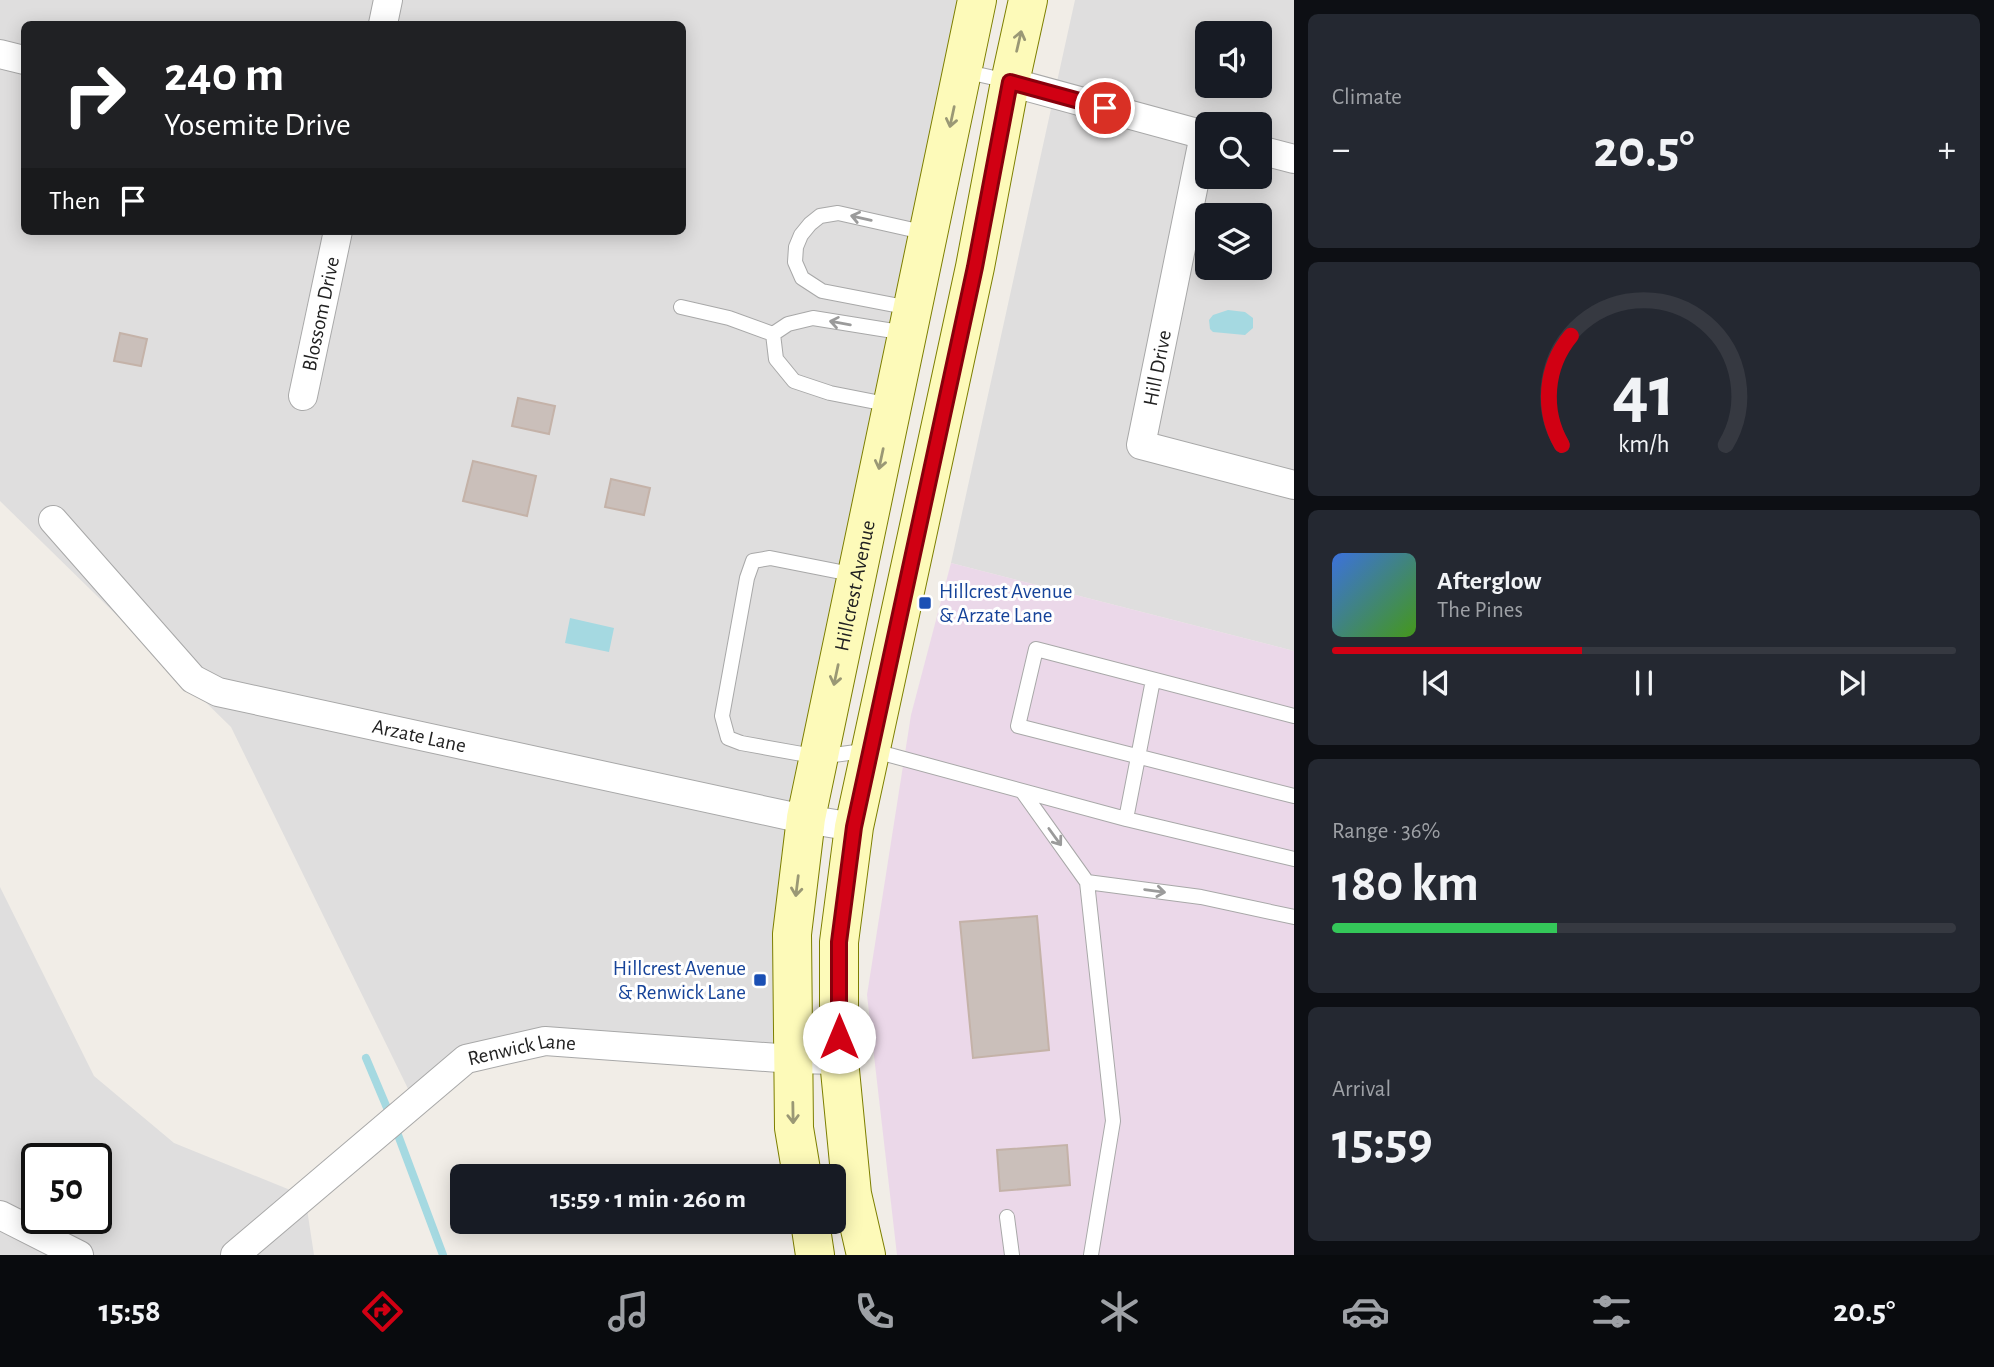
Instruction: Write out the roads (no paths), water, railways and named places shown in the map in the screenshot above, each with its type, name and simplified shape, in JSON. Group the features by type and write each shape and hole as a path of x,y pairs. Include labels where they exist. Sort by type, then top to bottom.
{"main road":[{"name":"Hillcrest Avenue","path":"800,1164 794,1128 792,934 806,818 977,0"},
{"path":"866,1255 852,1194 839,1060 839,942 854,827 975,267 1028,0"},
{"path":"812,1234 816,1255"}],"street":[{"path":"384,21 388,0"},
{"path":"0,54 21,59"},
{"path":"1010,82 1195,133"},
{"path":"1272,153 1294,159"},
{"name":"Hill Drive","path":"1195,188 1141,445 1294,485"},
{"name":"Blossom Drive","path":"303,396 337,235"},
{"name":"Arzate Lane","path":"53,520 193,679 218,692 854,827"},
{"name":"Renwick Lane","path":"235,1255 466,1059 545,1041 839,1060"},
{"path":"0,1215 66,1252"}],"lane":[{"path":"962,71 1010,82"},
{"path":"910,321 822,291 802,278 795,262 796,247 801,234 810,224 820,216 838,213 928,233"},
{"path":"681,307 729,318 773,334"},
{"path":"773,334 788,324 813,318 910,321"},
{"path":"773,334 776,359 794,381 830,393 892,405"},
{"path":"857,575 770,558 753,561 747,578 722,716 728,738 741,743 819,757 871,750 1126,819 1294,859"},
{"path":"1294,716 1036,649 1018,726 1294,796"},
{"path":"1126,819 1153,680"},
{"path":"1022,791 1087,882 1113,1121 1091,1255"},
{"path":"1087,882 1201,897 1294,917"},
{"path":"1007,1217 1012,1255"}],"water":[{"path":"1228,310 1245,312 1253,318 1253,328 1245,335 1213,332 1209,320 1213,315"},
{"path":"570,618 614,628 609,652 565,643"}],"waterway":[{"path":"366,1058 390,1115"},
{"path":"395,1127 443,1255"}],"place":[{"name":"Hillcrest Avenue & Arzate Lane","path":"925,603"},
{"name":"Hillcrest Avenue & Renwick Lane","path":"760,980"}]}
